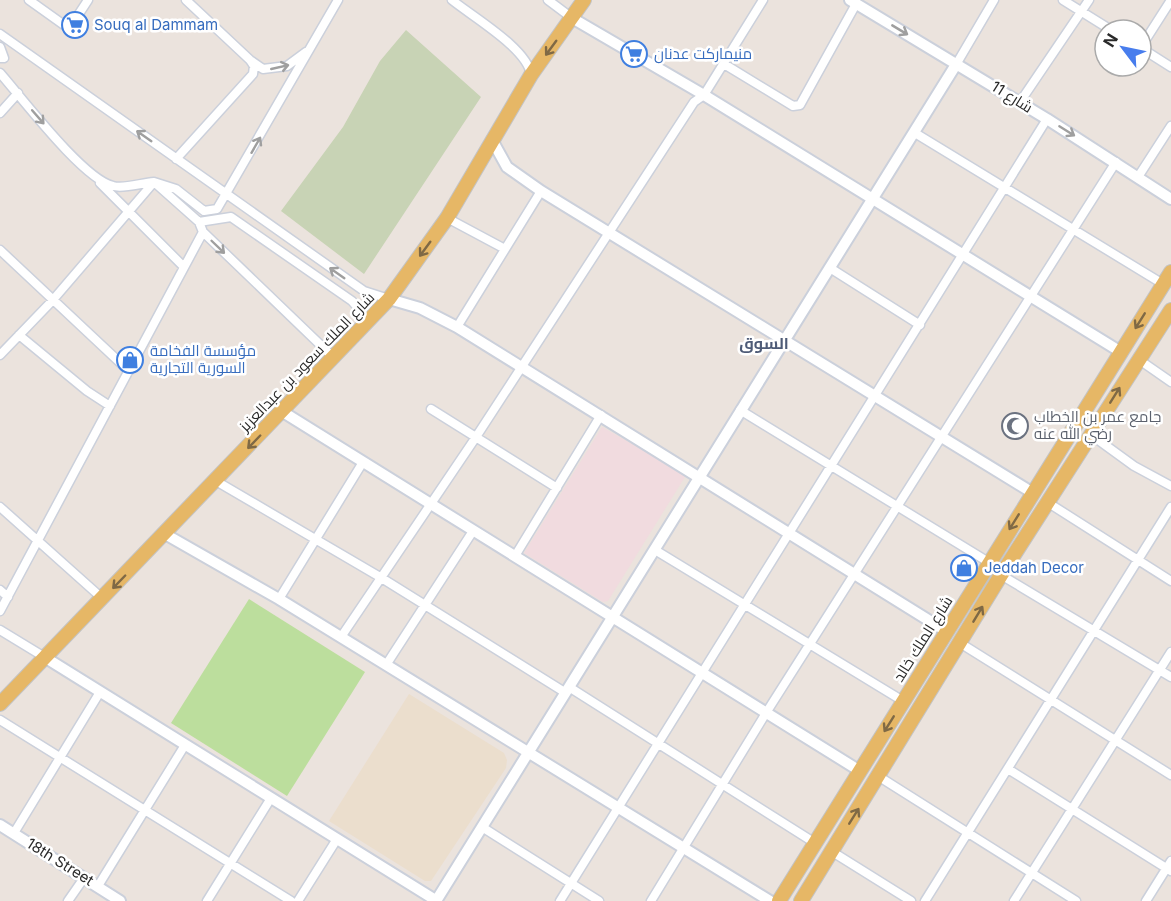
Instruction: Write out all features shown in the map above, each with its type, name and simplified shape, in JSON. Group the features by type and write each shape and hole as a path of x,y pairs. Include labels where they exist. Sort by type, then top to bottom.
{"main road":[{"name":"شارع الملك سعود بن عبدالعزيز","path":"0,704 283,412 389,299 447,218 531,75 584,0"},
{"name":"شارع الملك خالد","path":"779,901 1171,272"},
{"path":"801,901 1001,575 1171,310"}],"street":[{"path":"29,0 64,25 73,23 88,0"},
{"path":"186,0 250,60 263,69 287,66 300,58 315,41"},
{"path":"98,181 114,187 154,182 176,189 204,211 217,209 338,0"},
{"path":"452,0 521,54 530,66 531,75"},
{"path":"548,0 572,18 874,198 1121,352"},
{"path":"341,637 476,437 694,102 704,95 763,0"},
{"path":"0,630 436,901 740,410 915,133 994,0"},
{"path":"1063,0 1093,19"},
{"path":"1020,102 1089,0"},
{"path":"1153,29 1171,0"},
{"path":"724,64 793,106 800,105 853,2"},
{"name":"شارع 11","path":"853,2 1020,102 1171,199"},
{"path":"0,34 364,291 420,308 458,327 946,631"},
{"path":"0,47 4,58 0,58"},
{"path":"1153,56 1171,67"},
{"path":"176,159 253,74 254,66 250,60"},
{"path":"0,73 129,214 184,267"},
{"path":"0,113 18,93"},
{"path":"560,901 1047,119"},
{"path":"1138,177 1171,126"},
{"path":"915,133 1163,284"},
{"path":"492,140 507,167 541,191 1032,493"},
{"path":"651,901 766,713 1116,162"},
{"path":"2,350 20,335 52,301 129,214 154,182"},
{"path":"154,182 199,222 203,232 334,358"},
{"path":"458,327 541,191"},
{"path":"199,222 231,217 352,301 359,309 362,329"},
{"path":"447,218 505,249"},
{"path":"0,611 203,232"},
{"path":"0,250 129,372"},
{"path":"830,268 920,325"},
{"path":"20,335 87,391 110,406"},
{"path":"1138,359 1171,382"},
{"path":"431,409 557,488"},
{"path":"740,410 832,464 990,563"},
{"path":"283,412 860,771"},
{"path":"514,556 601,415"},
{"path":"1090,434 1134,466 1171,486"},
{"path":"279,599 363,462"},
{"path":"216,481 659,744 815,843"},
{"path":"1047,502 1171,581"},
{"path":"0,507 37,543 103,599"},
{"path":"925,901 1171,507"},
{"path":"386,665 473,531"},
{"path":"165,534 279,599 770,901"},
{"path":"655,550 903,701"},
{"path":"1001,575 1171,677"},
{"path":"0,590 8,597"},
{"path":"960,643 1171,775"},
{"path":"1014,901 1171,652"},
{"path":"14,833 100,692"},
{"path":"0,720 291,901"},
{"path":"98,886 146,812 185,745"},
{"path":"1008,769 1072,810 1170,867 1146,901"},
{"path":"878,776 1076,901"},
{"path":"207,901 271,798"},
{"name":"18th Street","path":"0,825 120,901"},
{"path":"482,827 599,901"},
{"path":"298,901 337,839"},
{"path":"831,851 911,901"},
{"path":"68,901 84,878"}],"shaded area":[{"path":"602,427 682,472 685,477 608,601 603,602 524,553"},
{"path":"409,694 504,753 507,760 506,768 431,881 425,881 329,821"}],"green space":[{"path":"406,30 481,97 364,274 281,211 343,127 380,61"},
{"path":"249,599 365,672 287,796 171,723"}],"place":[{"name":"Souq al Dammam","path":"75,25"},
{"name":"منيماركت عدنان","path":"634,54"},
{"name":"مؤسسة الفخامة السورية التجارية","path":"130,360"},
{"name":"جامع عمر بن الخطاب رضي الله عنه","path":"1015,426"},
{"name":"Jeddah Decor","path":"964,568"}],"district":[{"name":"السوق","path":"764,343"}]}
